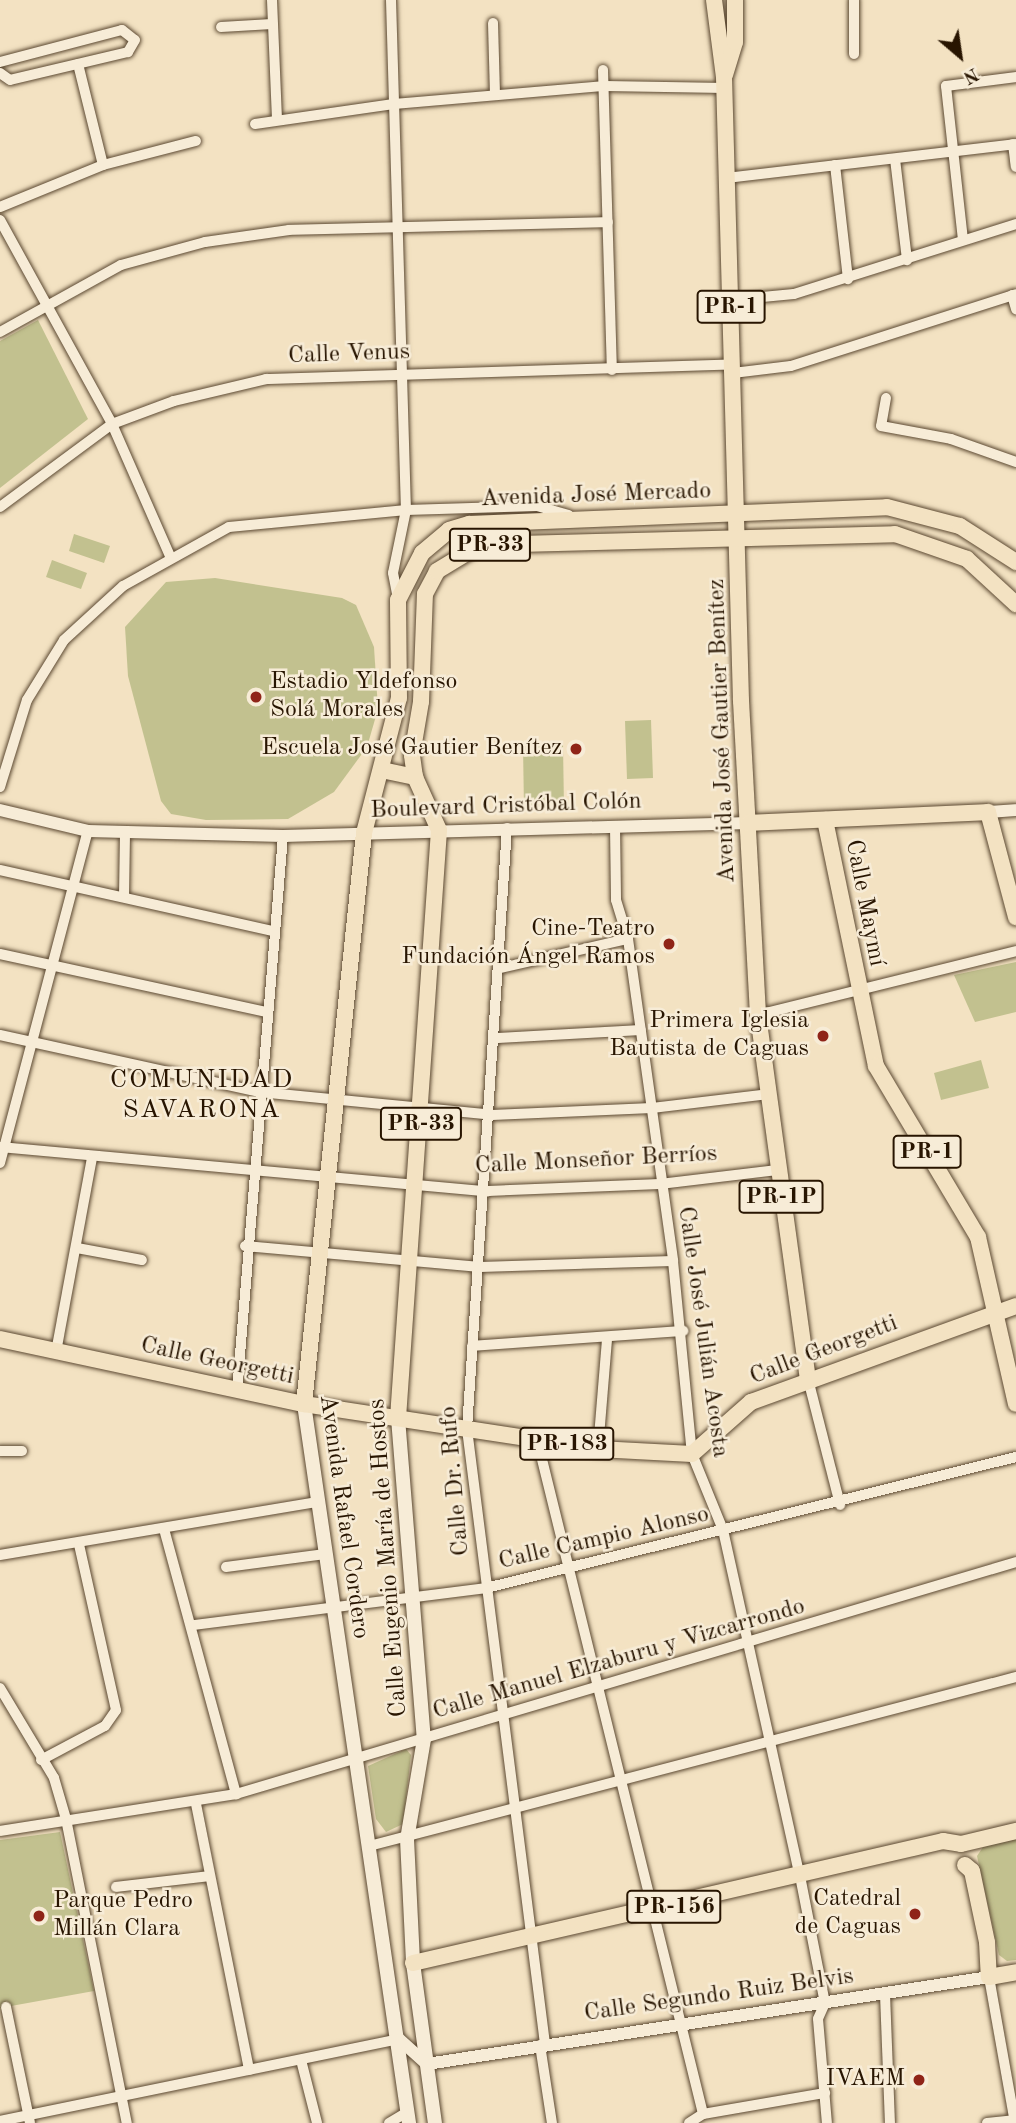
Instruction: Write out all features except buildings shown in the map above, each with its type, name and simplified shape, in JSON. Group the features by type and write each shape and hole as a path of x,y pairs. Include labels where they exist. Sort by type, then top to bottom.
{"main road":[{"name":"Avenida José Gautier Benítez","path":"714,0 724,82 758,1015 777,1170 808,1379"},
{"name":"Avenida José Gautier Benítez","path":"724,82 735,42 735,0"},
{"name":"Avenida José Mercado","path":"364,833 399,698 398,600 422,553 449,530 584,519 887,507 960,526 1016,562"},
{"name":"Avenida José Mercado","path":"439,830 415,777 425,594 437,571 462,552 480,545 895,534 967,559 1016,604"},
{"path":"382,770 415,777"},
{"path":"988,812 1016,917"},
{"name":"Boulevard Cristóbal Colón","path":"750,823 988,812"},
{"name":"Calle Maymí","path":"825,820 858,994"},
{"name":"Calle Eugenio María de Hostos","path":"424,1739 398,1418 423,1108 439,830"},
{"name":"Avenida Rafael Cordero","path":"364,833 332,1177 323,1254 301,1386 332,1607 373,1844 408,2118"},
{"name":"PR-1","path":"858,994 876,1066 978,1237 997,1310 1016,1405"},
{"name":"Calle Georgetti","path":"0,1339 304,1404 598,1449 692,1454 751,1402 997,1310 1016,1306"},
{"path":"424,1739 407,1839 413,1963 435,2123"},
{"path":"989,1977 985,1950 977,1943 975,1908 961,1844 1016,1831"},
{"name":"PR-156","path":"413,1963 530,1941 943,1841 961,1844"},
{"name":"Calle Segundo Ruiz Belvis","path":"989,1977 1016,1972"}],"street":[{"path":"272,0 277,117"},
{"path":"391,0 406,510 393,573 398,600"},
{"path":"854,0 854,54"},
{"path":"493,23 495,95"},
{"path":"221,27 272,24"},
{"path":"0,62 122,30 135,40 128,52 10,79 0,73"},
{"path":"78,64 103,164"},
{"path":"603,70 612,370"},
{"path":"963,240 946,86 1016,77"},
{"path":"256,124 277,117 394,104 605,86 724,82"},
{"path":"0,207 103,164 195,141"},
{"path":"727,178 1015,144 1016,167"},
{"path":"895,159 907,260"},
{"path":"835,165 848,279"},
{"path":"0,220 48,302 112,424 170,556"},
{"path":"0,332 48,302 121,265 205,242 289,230 608,222"},
{"path":"731,300 794,294 1016,224"},
{"path":"1014,294 1016,309"},
{"name":"Calle Venus","path":"0,507 112,424 174,401 266,379 791,366 1014,294"},
{"path":"886,398 881,426 951,439 1016,463"},
{"path":"0,788 27,700 64,639 123,586 170,556 229,527 406,510 537,506 584,519"},
{"name":"Boulevard Cristóbal Colón","path":"0,810 88,831 283,836 750,823"},
{"name":"Boulevard Cristóbal Colón","path":"988,812 1016,810"},
{"name":"Calle José Julián Acosta","path":"615,826 616,900 628,939 660,1184 673,1261 692,1454 722,1533 800,1876 825,2003 818,2019 827,2123"},
{"name":"Calle Dr. Rufo","path":"507,828 488,1191 472,1346 467,1429 516,1811 552,2123"},
{"path":"0,1163 1,1147 88,831"},
{"path":"124,897 125,833"},
{"path":"237,1391 245,1246 283,836"},
{"path":"0,870 274,931"},
{"path":"501,968 628,939"},
{"path":"758,1015 858,994 1016,951"},
{"path":"0,954 266,1012"},
{"path":"498,1038 641,1030"},
{"path":"0,1035 259,1092 492,1115 652,1108 769,1094"},
{"name":"Calle Monseñor Berríos","path":"1,1147 488,1191 660,1184 777,1170"},
{"path":"56,1352 92,1157"},
{"path":"245,1246 480,1267 673,1261"},
{"path":"77,1248 142,1260"},
{"path":"472,1346 607,1339 682,1331"},
{"path":"598,1449 607,1339"},
{"path":"808,1379 839,1505"},
{"path":"537,1439 702,2114"},
{"path":"0,1451 22,1451"},
{"name":"Calle Campio Alonso","path":"194,1625 486,1588 839,1505 1016,1457"},
{"path":"0,1555 79,1544 318,1502"},
{"path":"164,1528 194,1625 236,1794"},
{"path":"41,1760 105,1726 116,1710 79,1544"},
{"path":"226,1567 325,1554"},
{"name":"Calle Manuel Elzaburu y Vizcarrondo","path":"0,1831 66,1819 196,1804 236,1794 1016,1562"},
{"path":"373,1844 407,1839 621,1784 1016,1677"},
{"path":"0,1688 41,1760 66,1819 127,2123"},
{"path":"196,1804 249,2070"},
{"path":"116,1887 209,1876"},
{"path":"987,2123 1015,2121 989,1977"},
{"name":"Calle Segundo Ruiz Belvis","path":"427,2064 989,1977"},
{"path":"885,1994 890,2123"},
{"path":"5,2007 29,2119"},
{"path":"0,2121 29,2119 400,2039 427,2064"},
{"path":"301,2060 317,2123"},
{"path":"689,2123 702,2114 825,2093"},
{"path":"389,2123 408,2118"}],"shaded area":[{"path":"38,320 88,419 0,488 0,341"},
{"path":"74,534 110,546 104,563 69,551"},
{"path":"52,560 87,573 81,589 46,577"},
{"name":"Estadio Yldefonso Solá Morales","path":"215,578 342,598 356,605 374,647 378,709 367,747 334,792 288,819 206,820 171,814 161,801 128,676 125,627 166,582"},
{"path":"651,720 653,778 627,779 625,721"},
{"path":"563,745 564,808 524,809 523,746"},
{"path":"1016,962 1016,1012 975,1022 954,975"},
{"path":"981,1060 989,1088 941,1100 934,1073"},
{"path":"406,1749 411,1755 403,1824 386,1832 376,1819 368,1766"},
{"name":"Parque Pedro Millán Clara","path":"60,1832 94,1991 0,2008 0,1840"},
{"path":"1016,1839 1016,1960 1007,1961 999,1955 977,1856 983,1847"}],"place":[{"name":"Estadio Yldefonso Solá Morales","path":"256,697"},
{"name":"Escuela José Gautier Benítez","path":"576,749"},
{"name":"Cine-Teatro Fundación Ángel Ramos","path":"669,944"},
{"name":"Primera Iglesia Bautista de Caguas","path":"823,1036"},
{"name":"Catedral de Caguas","path":"915,1914"},
{"name":"Parque Pedro Millán Clara","path":"39,1916"},
{"name":"IVAEM","path":"919,2080"}],"district":[{"name":"COMUNIDAD SAVARONA","path":"202,1096"}]}
